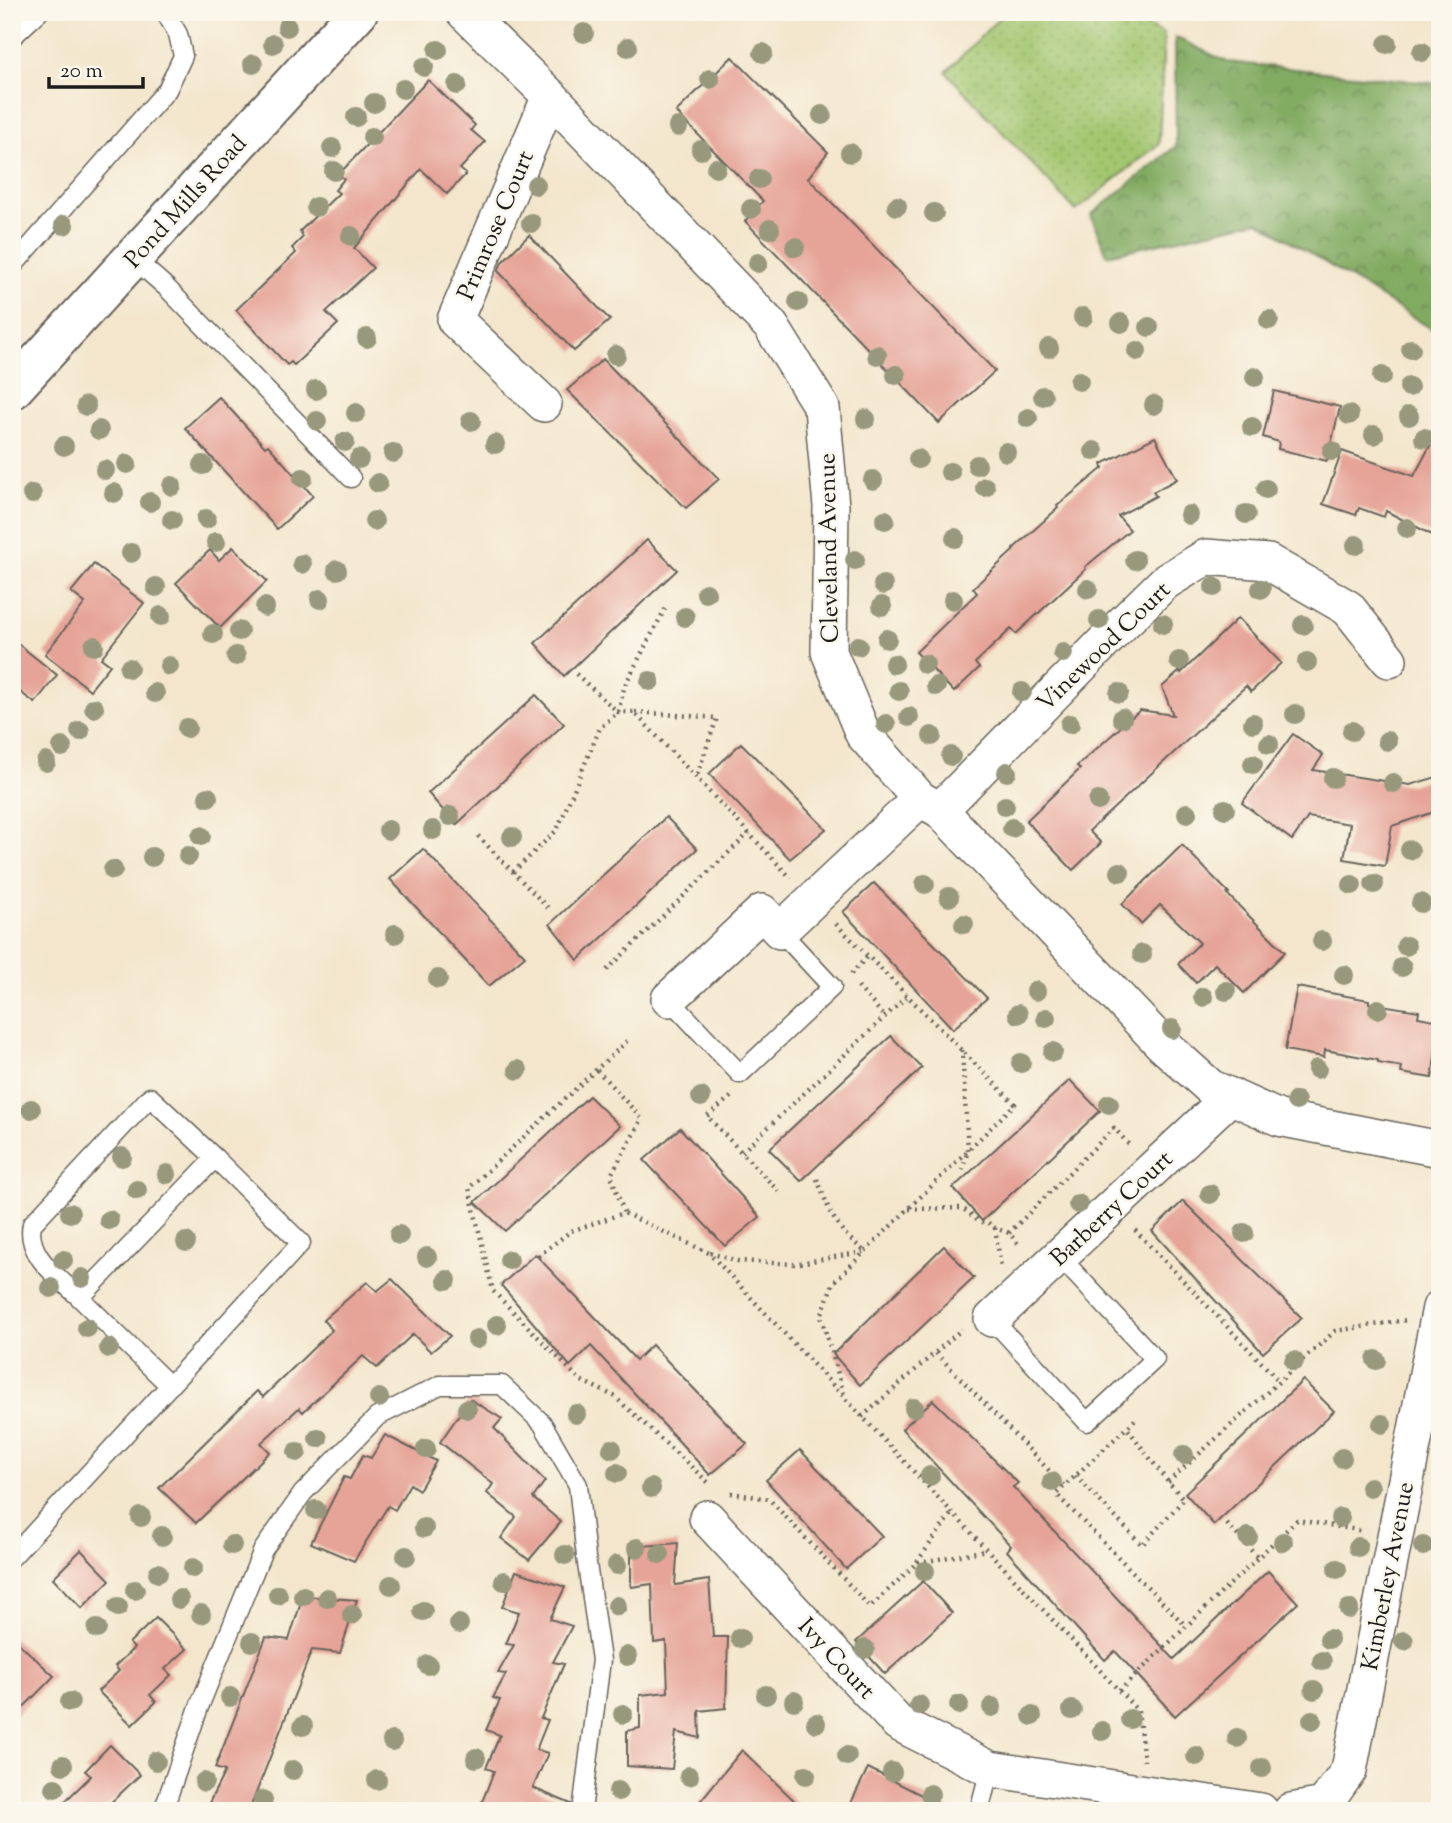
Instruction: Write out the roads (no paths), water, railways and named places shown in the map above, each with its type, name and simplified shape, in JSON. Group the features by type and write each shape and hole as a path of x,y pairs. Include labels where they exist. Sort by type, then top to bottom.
{"main road":[{"name":"Pond Mills Road","path":"12,390 358,12"}],"street":[{"name":"Cleveland Avenue","path":"464,12 550,96 771,326 822,408 831,506 829,652 863,734 1162,1044 1210,1087 1279,1118 1440,1149"},
{"name":"Primrose Court","path":"544,404 454,320 550,96"},
{"name":"Vinewood Court","path":"780,931 930,805 1165,582 1206,557 1268,562 1348,608 1390,660"},
{"path":"669,999 762,912 780,931"},
{"name":"Barberry Court","path":"979,1322 1051,1264 1231,1096"},
{"name":"Kimberley Avenue","path":"1291,1811 1324,1805 1349,1770 1439,1311"},
{"name":"Ivy Court","path":"718,1500 898,1723 990,1769"},
{"path":"990,1769 1158,1800 1261,1811"}],"lane":[{"path":"12,37 38,12"},
{"path":"12,267 167,90 183,56 178,34 165,12"},
{"path":"133,258 166,287 351,478"},
{"path":"669,999 740,1074 832,987 780,931"},
{"path":"12,1557 170,1386 301,1243 150,1097 32,1224 30,1234 34,1249 45,1265 170,1386"},
{"path":"80,1298 215,1158"},
{"path":"979,1322 1087,1422 1155,1359 1051,1264"},
{"path":"163,1811 199,1707 263,1550 303,1493 377,1417 440,1385 502,1385 542,1423 578,1485 601,1660 582,1811"},
{"path":"979,1811 990,1769"}]}
